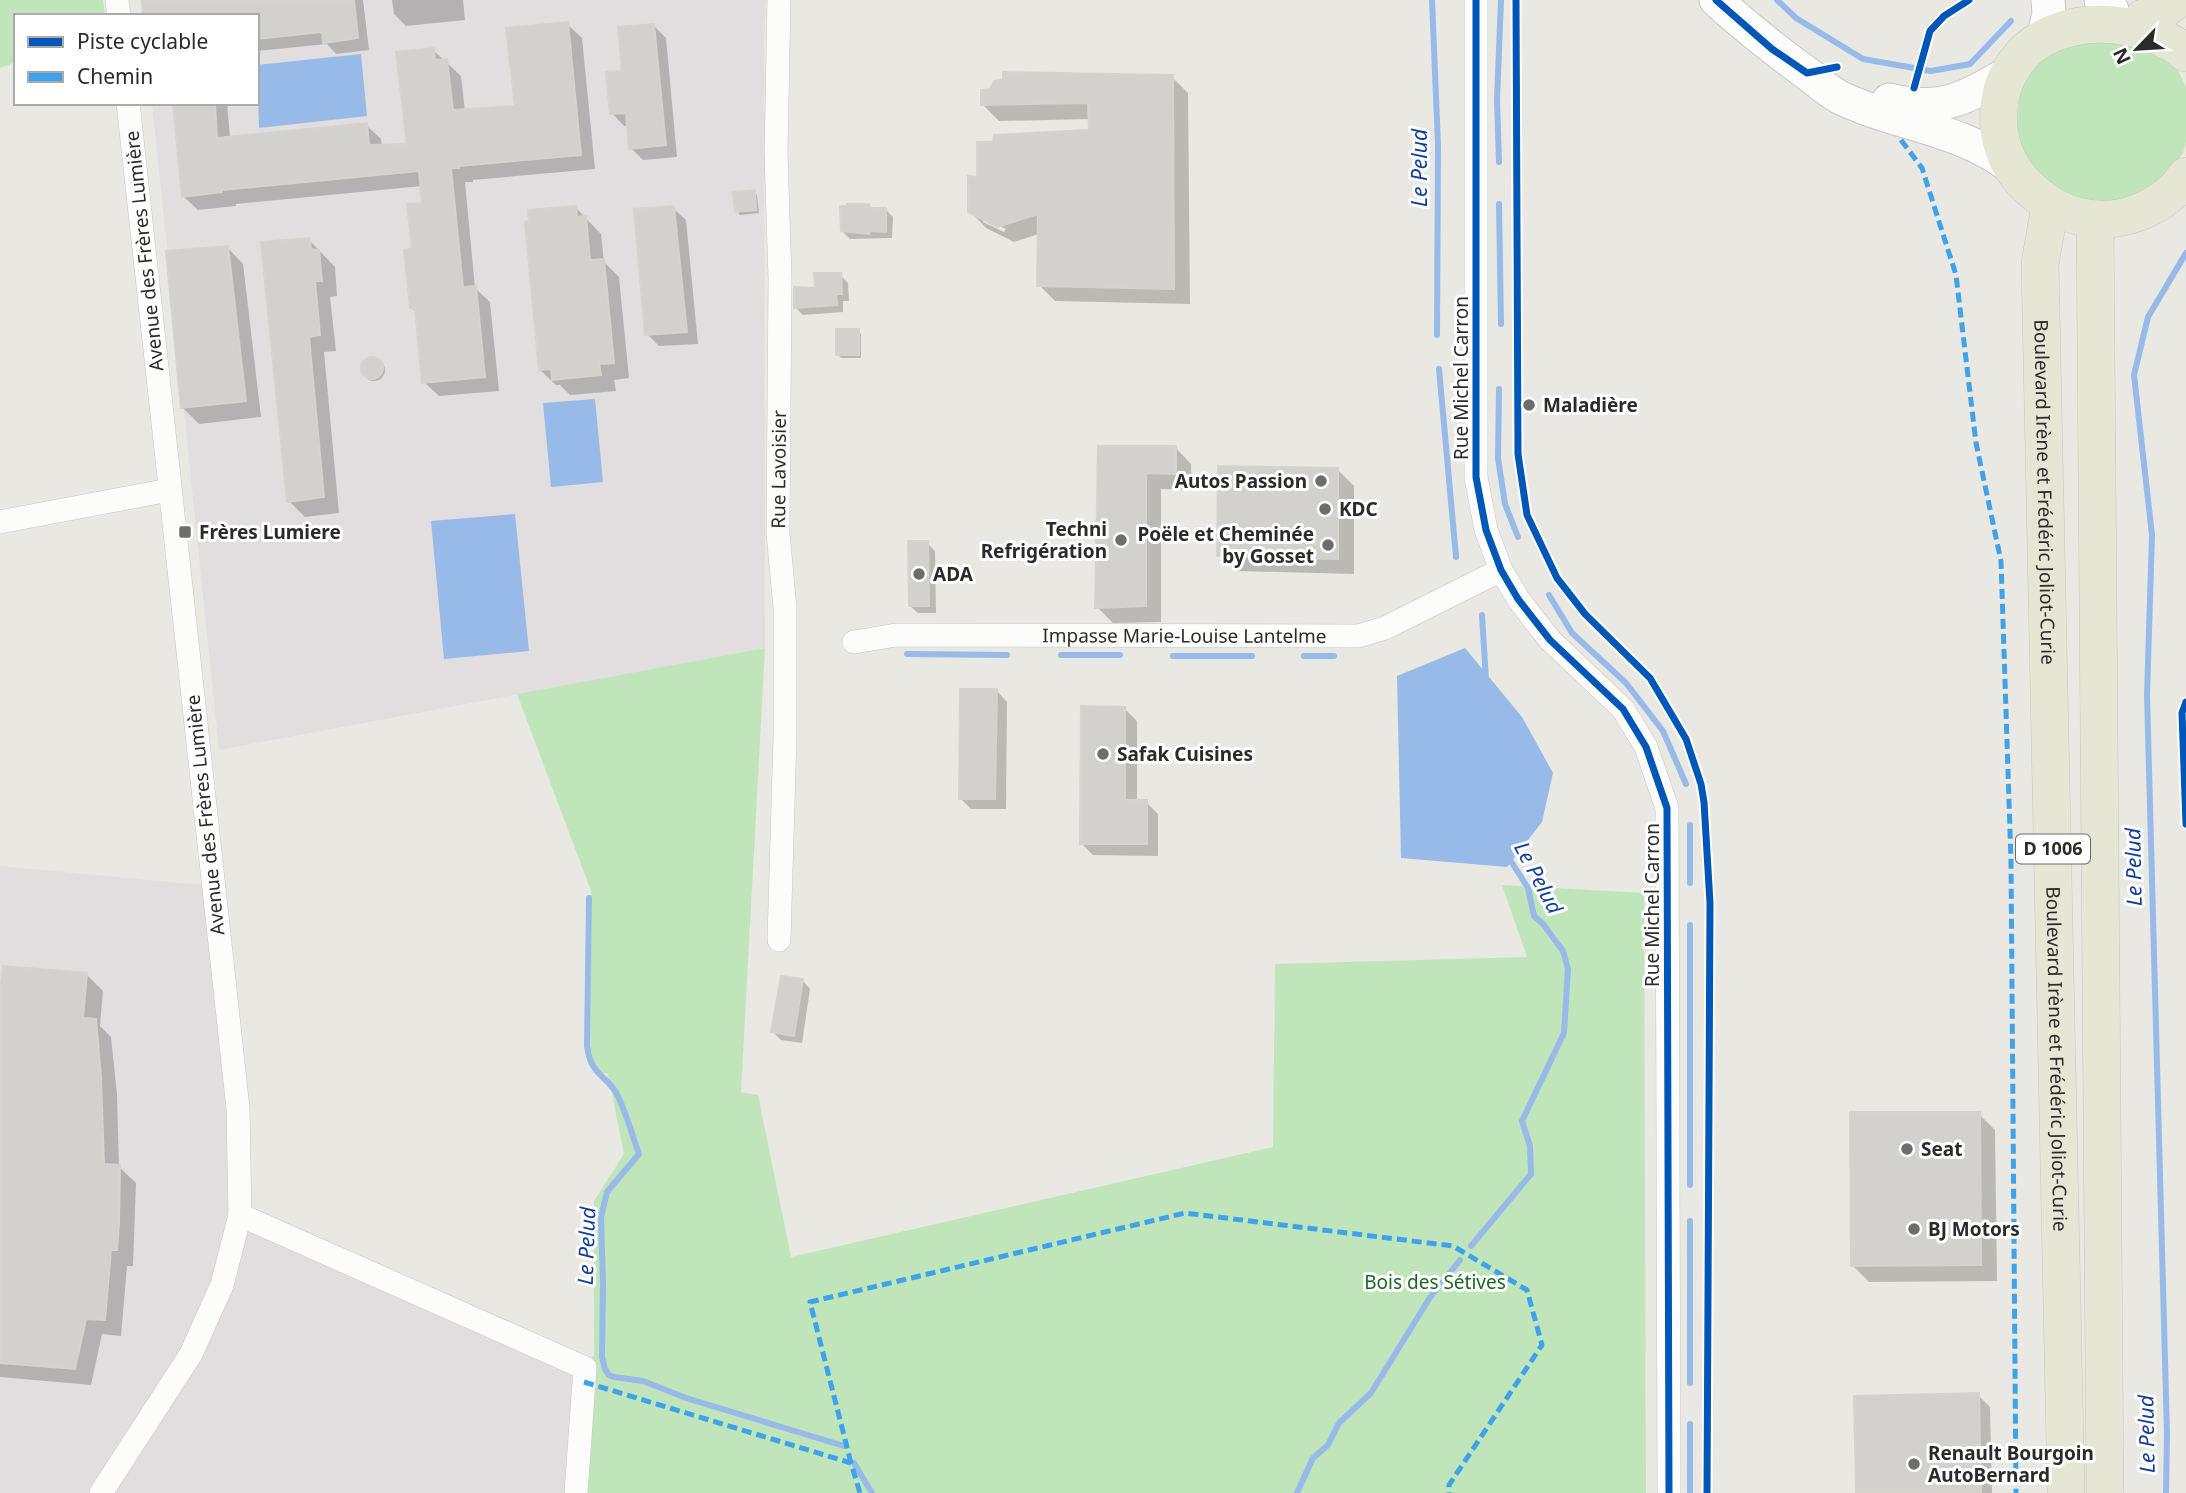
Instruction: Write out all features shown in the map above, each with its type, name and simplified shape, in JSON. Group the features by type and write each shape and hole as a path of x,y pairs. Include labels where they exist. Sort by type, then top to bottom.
{"main road":[{"path":"1716,0 1772,49 1837,96 1905,122 1932,127 1977,145 2012,168"},
{"path":"2177,0 2156,15 2119,9 2089,10 2066,16 2047,13 2005,75 1997,106 2000,138 2012,168 2023,183 2050,206 2074,216 2117,218 2143,211 2166,198 2186,176"},
{"path":"2119,9 2162,29 2186,53"},
{"path":"1807,73 1897,102 1941,104 1970,96 2005,75"},
{"name":"Boulevard Irène et Frédéric Joliot-Curie","path":"2050,206 2040,264 2066,1493"},
{"name":"D 1006","path":"2095,219 2105,1493"}],"street":[{"name":"Rue Lavoisier","path":"779,0 776,153 780,279 779,533 785,608 785,736 779,940"},
{"name":"Rue Michel Carron","path":"1476,0 1476,477 1486,530 1501,570 1518,599 1550,640 1623,709 1646,747 1667,808 1669,1493"},
{"name":"Avenue des Frères Lumière","path":"102,1493 191,1354 222,1285 240,1214 238,1108 128,105"},
{"path":"0,522 169,490"},
{"name":"Impasse Marie-Louise Lantelme","path":"854,642 896,635 1358,636 1385,628 1501,570"},
{"path":"240,1214 585,1368 576,1493"}],"shaded area":[{"path":"141,0 766,0 765,648 219,750 152,105 259,105 259,14 143,14"},
{"path":"0,866 213,886 240,1214 585,1368 576,1493 0,1493"}],"green space":[{"path":"0,0 103,0 105,14 14,14 14,63 0,68"},
{"path":"2094,27 2175,64 2186,87 2186,143 2183,153 2166,179 2141,197 2111,205 2080,203 2052,190 2030,168 2016,140 2021,79 2038,53"},
{"name":"Bois des Sétives","path":"765,648 741,1092 758,1095 791,1257 1273,1147 1275,964 1527,957 1502,885 1644,893 1646,1493 576,1493 585,1368 594,1355 594,1201 624,1154 608,1074 599,1072 590,1059 591,891 517,694"}],"water":[{"path":"361,54 367,116 259,128 259,65"},
{"path":"595,399 603,482 551,487 543,403"},
{"path":"515,514 529,651 444,659 431,521"},
{"path":"1465,648 1522,717 1553,773 1542,822 1507,867 1401,858 1397,676"}],"building":[{"path":"142,0 354,0 358,38 323,43 322,32 259,39 259,14 143,14"},
{"path":"568,22 581,155 451,168 463,287 476,286 485,377 422,383 415,308 410,308 404,250 412,248 407,204 422,203 419,171 222,190 182,197 173,105 215,105 217,138 367,123 369,145 407,144 396,52 434,48 435,60 447,59 453,110 515,106 506,28"},
{"path":"654,24 666,145 629,149 626,113 610,114 606,72 622,71 618,27"},
{"path":"1003,72 1173,75 1174,289 1037,286 1038,214 997,227 968,212 968,176 977,177 977,142 993,142 994,135 1089,130 1088,103 981,105 981,90 990,89 994,81 1003,80"},
{"path":"755,190 756,210 735,212 733,192"},
{"path":"869,204 870,208 886,208 886,232 870,231 869,234 841,231 840,206"},
{"path":"576,206 577,217 586,216 590,260 604,259 614,363 599,364 601,375 552,380 551,369 539,370 525,222 529,221 528,210"},
{"path":"674,206 687,332 645,335 634,209"},
{"path":"310,238 311,249 319,250 322,281 315,281 320,335 309,337 324,497 287,502 261,242"},
{"path":"228,246 246,401 181,408 166,251"},
{"path":"814,273 841,273 842,294 836,294 837,305 794,308 794,287 815,288"},
{"path":"836,329 859,329 859,355 836,355"},
{"path":"372,357 380,360 383,368 380,376 372,379 364,376 361,368 364,360"},
{"name":"Techni Refrigération","path":"1098,446 1176,446 1176,474 1146,473 1146,606 1095,608"},
{"path":"1218,466 1338,468 1338,559 1217,556"},
{"name":"ADA","path":"908,541 928,541 929,606 909,606"},
{"path":"960,689 997,689 995,799 959,799"},
{"path":"1081,706 1125,707 1125,800 1147,800 1147,844 1080,844"},
{"path":"3,966 87,973 83,1018 96,1019 104,1164 120,1165 119,1223 117,1250 111,1250 105,1320 86,1319 75,1369 0,1363 0,998"},
{"path":"781,976 803,979 794,1036 771,1032"},
{"path":"1850,1112 1980,1112 1981,1265 1851,1266"},
{"path":"1979,1393 1981,1493 1856,1493 1854,1396"}],"waterway":[{"name":"Le Pelud","path":"1432,0 1438,145 1437,335"},
{"path":"1499,162 1497,100 1501,0"},
{"path":"1777,0 1796,18 1863,59 1931,71 1970,64 2011,21"},
{"path":"1499,204 1501,324"},
{"name":"Le Pelud","path":"2166,1493 2167,1434 2147,695 2152,535 2134,375 2148,317 2186,253"},
{"name":"Le Pelud","path":"1439,369 1456,557"},
{"path":"1499,389 1498,458 1505,504 1518,537"},
{"path":"1549,595 1572,633 1626,683 1663,731 1686,784"},
{"name":"Le Pelud","path":"1482,615 1486,680"},
{"path":"907,654 1007,655"},
{"path":"1061,655 1120,655"},
{"path":"1173,656 1252,656"},
{"path":"1304,656 1334,656"},
{"path":"1690,825 1690,883"},
{"name":"Le Pelud","path":"1471,1246 1531,1174 1530,1146 1522,1121 1564,1033 1568,969 1563,951 1534,916 1528,888 1507,855"},
{"name":"Le Pelud","path":"589,898 587,1046 592,1064 618,1096 639,1154 607,1192 601,1217 602,1357 605,1369 614,1377 643,1381 686,1398 844,1446"},
{"path":"1690,925 1690,1185"},
{"path":"1690,1221 1690,1383"},
{"name":"Le Pelud","path":"1297,1493 1313,1458 1328,1445 1339,1423 1371,1393 1429,1299 1460,1260"},
{"path":"1690,1424 1690,1493"},
{"name":"Le Pelud","path":"854,1463 872,1493"}],"marked path":[{"path":"1901,140 1922,168 1956,275 1976,443 2001,561 2011,861 2016,1493"},
{"path":"851,1463 810,1302 1185,1213 1453,1246 1527,1290 1542,1345 1449,1485 1449,1493"},
{"path":"584,1382 851,1463 860,1493"}],"cycle path":[{"path":"1476,0 1476,477 1486,530 1501,570 1518,599 1550,640 1623,709 1646,747 1667,808 1669,1493"},
{"path":"1516,0 1518,454 1527,515 1557,578 1585,614 1650,678 1686,739 1704,802 1710,903 1707,1493"},
{"path":"1716,0 1772,49 1807,73 1837,67"},
{"path":"1914,88 1930,31 1944,16 1969,0"},
{"path":"2186,702 2182,713 2186,824"}],"place":[{"name":"Maladière","path":"1529,405"},
{"name":"Autos Passion","path":"1321,481"},
{"name":"KDC","path":"1325,509"},
{"name":"Frères Lumiere","path":"185,532"},
{"name":"Techni Refrigération","path":"1121,540"},
{"name":"Poële et Cheminée by Gosset","path":"1328,545"},
{"name":"ADA","path":"919,574"},
{"name":"Safak Cuisines","path":"1103,754"},
{"name":"Seat","path":"1907,1149"},
{"name":"BJ Motors","path":"1914,1229"},
{"name":"Renault Bourgoin AutoBernard","path":"1914,1464"}]}
